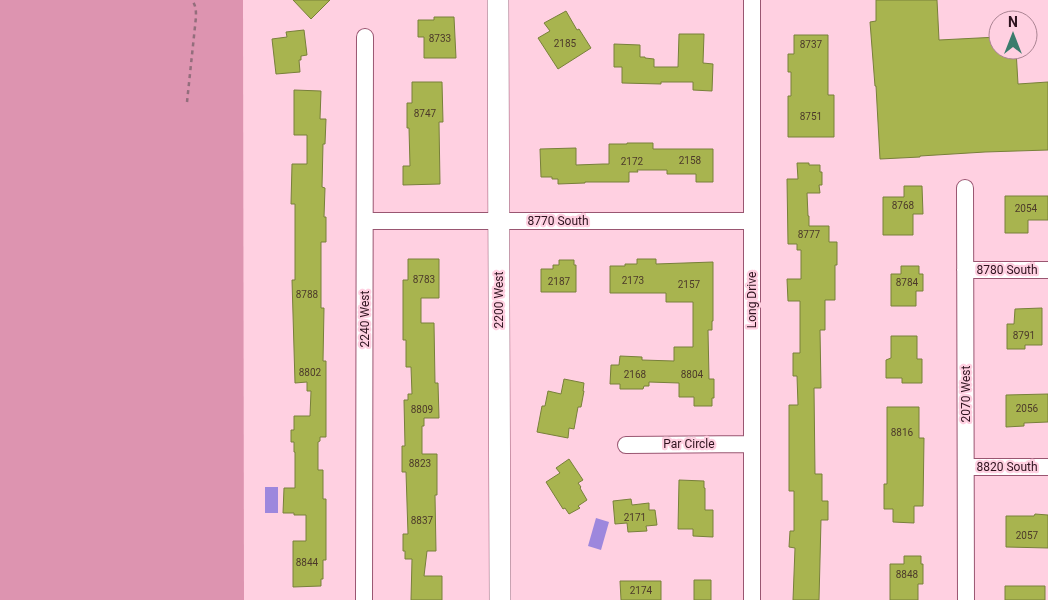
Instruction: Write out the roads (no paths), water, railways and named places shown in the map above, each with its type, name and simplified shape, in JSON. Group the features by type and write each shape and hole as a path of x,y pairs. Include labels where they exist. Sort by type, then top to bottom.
{"street":[{"name":"2200 West","path":"498,0 500,600"},
{"name":"Long Drive","path":"752,0 752,600"},
{"name":"2240 West","path":"364,600 365,37"},
{"name":"2070 West","path":"965,188 966,600"},
{"name":"8770 South","path":"365,221 752,221"},
{"name":"8780 South","path":"965,270 1048,270"},
{"name":"Par Circle","path":"626,444 752,444"},
{"name":"8820 South","path":"966,467 1048,466"}]}
